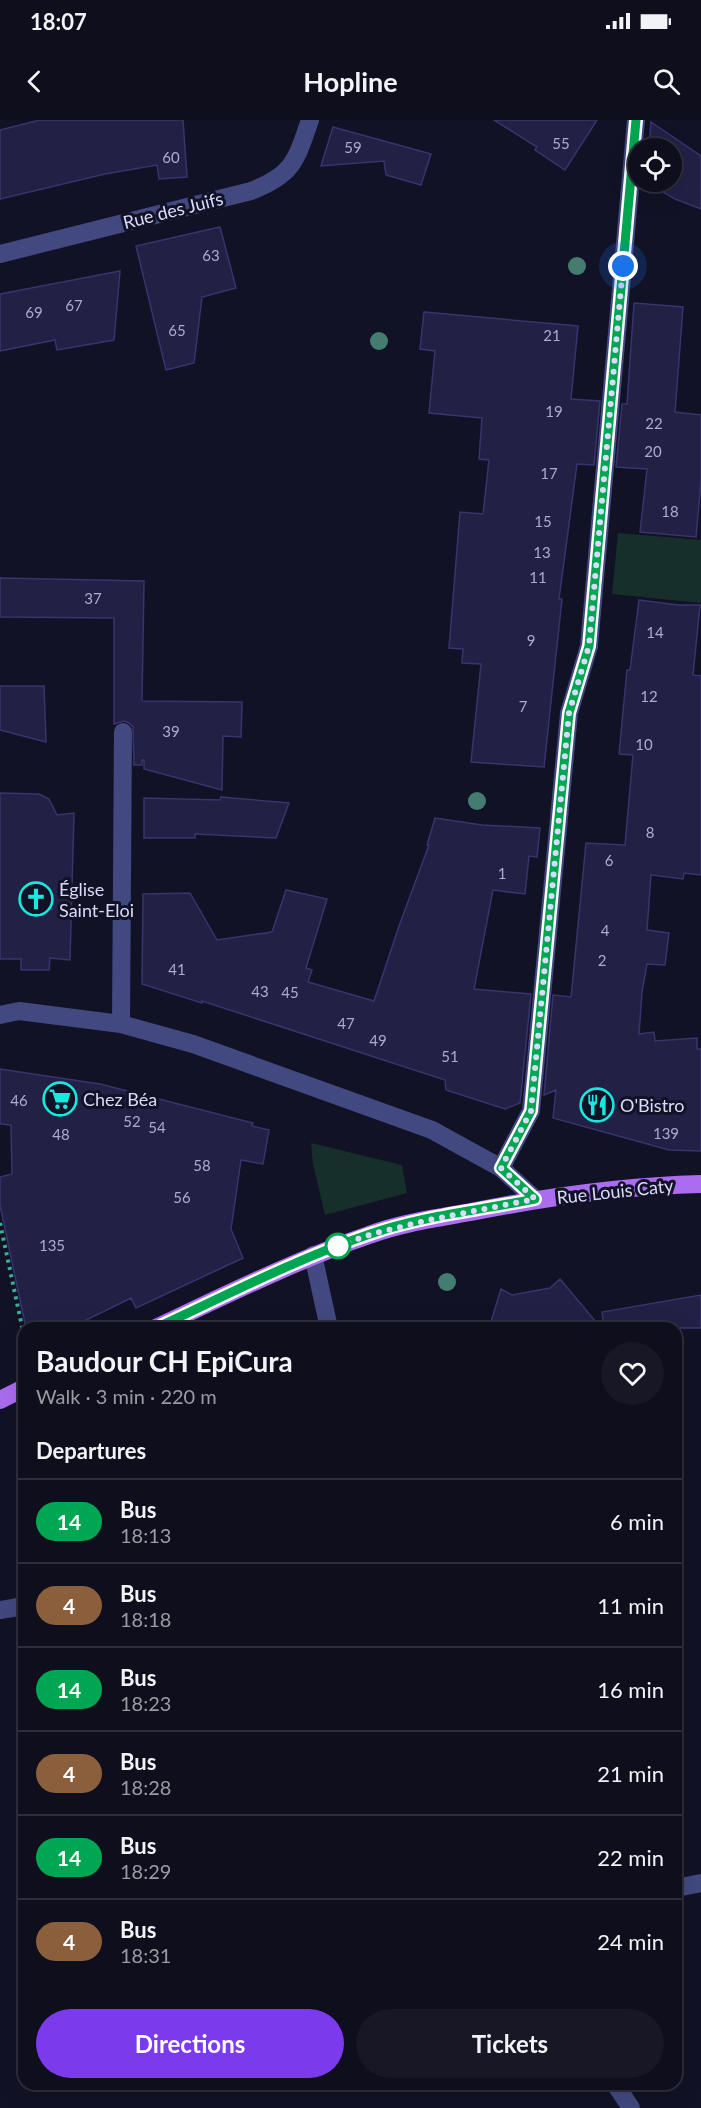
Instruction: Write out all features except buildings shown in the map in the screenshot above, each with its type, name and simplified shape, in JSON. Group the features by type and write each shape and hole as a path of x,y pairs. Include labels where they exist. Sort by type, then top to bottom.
{"main road":[{"name":"Rue Louis Caty","path":"169,1322 313,1255 372,1234 535,1199 701,1184"},
{"path":"0,1400 18,1391"}],"street":[{"name":"Rue des Juifs","path":"0,254 251,191 272,183 289,170 299,153 310,120"},
{"path":"501,1168 531,1111 569,713 589,646 636,120"},
{"path":"121,1024 123,732"},
{"path":"0,1015 19,1011 121,1024 193,1044 432,1130 501,1168 535,1199"},
{"path":"313,1255 328,1322"},
{"path":"0,1610 18,1607"},
{"path":"682,1887 701,1883"},
{"path":"619,2090 631,2108"}],"path":[{"path":"0,1223 21,1322"}],"green space":[{"path":"618,533 701,540 701,603 612,594"},
{"path":"311,1143 402,1165 407,1193 325,1215 313,1164"}],"bus line":[{"name":"14","path":"169,1322 313,1255 372,1234 535,1199 501,1168 531,1111 569,713 589,646 636,120"}],"place":[{"name":"Église Saint-Eloi","path":"36,899"},
{"name":"Chez Béa","path":"60,1099"},
{"name":"O'Bistro","path":"597,1105"}],"route":[{"path":"338,1246 333,1248 372,1234 429,1220 535,1199 501,1168 531,1111 569,713 589,646 623,266"}]}
